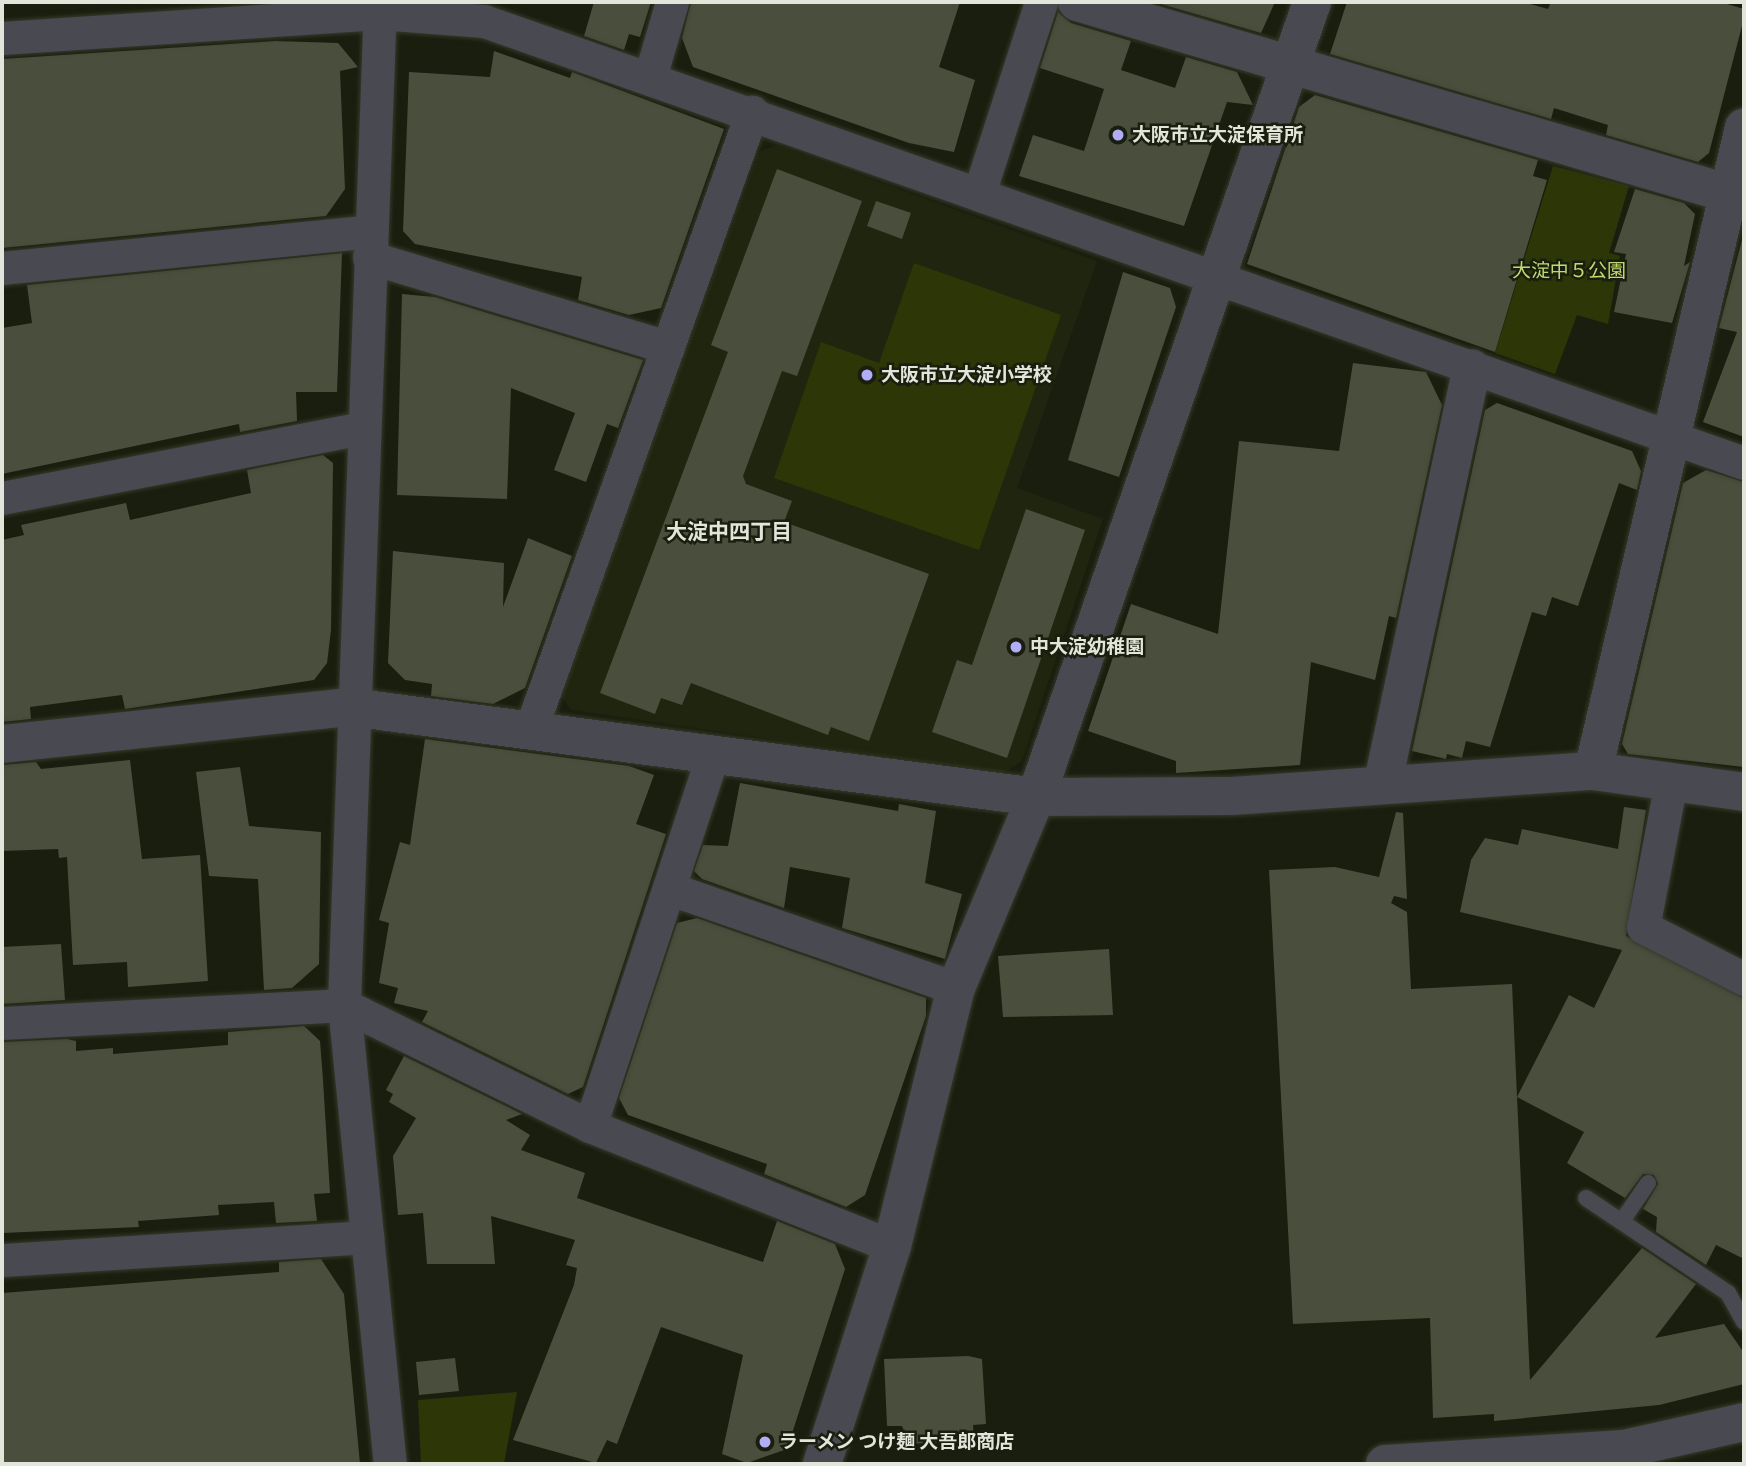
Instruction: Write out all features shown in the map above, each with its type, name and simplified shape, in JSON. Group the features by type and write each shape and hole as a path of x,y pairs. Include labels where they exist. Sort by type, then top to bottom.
{"street":[{"path":"650,77 672,2"},
{"path":"980,190 1041,2"},
{"path":"1077,2 1289,68 1737,195"},
{"path":"822,1464 892,1246 956,988 1036,797 1219,280 1312,2"},
{"path":"380,7 350,707 344,1005 390,1464"},
{"path":"2,38 380,7 484,21 980,190 1219,280 1744,463"},
{"path":"530,731 752,112"},
{"path":"1593,771 1674,437 1737,195 1744,127"},
{"path":"2,268 370,244 668,347"},
{"path":"1383,782 1472,368"},
{"path":"2,499 362,428"},
{"path":"2,744 350,707 1036,797 1232,796 1383,782 1593,771 1744,792"},
{"path":"590,1126 671,889 713,753"},
{"path":"1671,782 1643,928 1744,979"},
{"path":"671,889 956,988"},
{"path":"2,1023 344,1005 590,1126 892,1246"},
{"path":"2,1260 367,1237"},
{"path":"1385,1464 1624,1449 1744,1422"}],"lane":[{"path":"1622,1221 1647,1183"},
{"path":"1586,1198 1728,1293 1744,1322"}],"shaded area":[{"name":"大阪市立大淀小学校","path":"777,145 1097,261 1017,488 1103,519 1022,761 1004,773 571,710 558,692 760,151"}],"green space":[{"name":"大淀中５公園","path":"1553,166 1629,186 1609,253 1620,256 1608,324 1577,315 1555,374 1495,353"},
{"path":"914,263 1061,315 979,550 774,478 821,342 879,363"},
{"path":"517,1392 504,1464 421,1464 418,1400"}],"building":[{"path":"594,2 651,2 640,37 629,34 624,50 584,36"},
{"path":"691,2 960,2 939,67 975,80 954,152 909,143 693,67 682,38"},
{"path":"1154,2 1275,2 1261,33"},
{"path":"1347,2 1523,2 1548,9 1551,2 1720,2 1744,9 1744,18 1709,153 1698,162 1606,135 1608,125 1554,108 1551,119 1330,54"},
{"path":"1058,12 1071,23 1131,41 1121,70 1175,88 1186,57 1237,72 1253,105 1227,102 1184,226 1019,176 1033,135 1084,151 1104,89 1040,68"},
{"path":"275,41 338,43 358,67 340,71 345,189 326,216 2,248 2,59"},
{"path":"494,51 570,78 572,72 724,129 661,308 629,315 578,300 582,277 415,244 403,231 409,72 490,77"},
{"path":"1315,95 1538,160 1533,176 1547,180 1495,352 1247,264 1299,107"},
{"path":"777,169 862,201 797,376 782,371 743,476 746,484 792,501 784,522 929,574 869,741 831,727 828,735 691,683 682,705 661,698 655,714 600,693 728,352 711,345"},
{"path":"1635,189 1684,203 1695,214 1684,266 1690,262 1672,323 1614,312 1626,254 1614,252"},
{"path":"876,201 911,213 902,239 867,226"},
{"path":"1744,232 1744,437 1703,422 1737,332 1719,328"},
{"path":"342,253 337,392 296,392 297,421 240,432 239,424 2,474 2,328 32,323 27,285"},
{"path":"1123,272 1170,288 1176,307 1119,477 1068,460"},
{"path":"402,294 435,297 643,360 618,428 607,424 586,482 554,470 575,413 511,388 507,499 397,495"},
{"path":"1353,363 1426,372 1442,405 1396,618 1389,616 1375,680 1311,662 1300,765 1176,773 1176,761 1088,731 1131,604 1218,634 1239,441 1339,451"},
{"path":"1497,403 1632,451 1641,471 1637,490 1619,483 1578,606 1552,597 1546,616 1532,612 1490,747 1466,741 1462,758 1447,754 1446,759 1412,751 1485,410"},
{"path":"323,455 333,463 331,630 327,663 314,680 125,709 122,695 30,707 31,719 2,722 2,540 24,535 21,525 126,503 130,520 251,493 247,470"},
{"path":"1706,470 1744,482 1744,767 1628,754 1622,744 1683,483"},
{"name":"中大淀幼稚園","path":"1026,509 1085,530 1007,758 932,732 957,660 972,665"},
{"path":"528,538 572,556 525,688 493,704 431,696 432,684 405,680 388,663 393,551 504,563 503,607"},
{"path":"425,739 629,766 654,775 636,824 666,834 583,1087 568,1094 422,1022 428,1011 394,1003 398,988 379,983 389,923 379,920 400,842 410,845"},
{"path":"130,760 142,859 200,855 208,981 128,987 127,962 73,965 67,857 59,858 58,849 2,851 2,765 36,762 41,769"},
{"path":"240,767 249,826 321,832 319,964 292,988 264,990 258,879 209,876 196,772"},
{"path":"740,783 898,811 899,804 936,811 925,883 962,894 945,959 842,928 850,878 790,867 784,908 702,879 694,871 703,845 728,846"},
{"path":"1624,807 1646,810 1626,936 1744,998 1744,1259 1716,1245 1706,1265 1656,1232 1657,1217 1643,1209 1658,1184 1654,1175 1643,1174 1625,1198 1567,1163 1584,1132 1517,1097 1569,995 1594,1008 1622,950 1460,912 1471,860 1485,838 1518,845 1522,829 1618,849"},
{"path":"1396,812 1403,813 1407,899 1394,896 1391,903 1407,912 1411,989 1512,984 1530,1380 1642,1248 1696,1284 1655,1338 1724,1324 1744,1353 1744,1384 1659,1405 1494,1421 1494,1414 1433,1418 1430,1318 1293,1324 1269,870 1335,867 1379,877"},
{"path":"697,918 926,998 926,1016 865,1195 846,1207 764,1174 767,1164 628,1115 619,1098 677,923"},
{"path":"61,944 65,1000 2,1004 2,947"},
{"path":"1109,949 1113,1015 1003,1017 998,956"},
{"path":"304,1026 320,1041 323,1080 330,1193 314,1194 317,1221 276,1223 274,1202 218,1205 219,1215 138,1221 139,1227 2,1233 2,1042 67,1039 76,1041 76,1051 113,1048 113,1054 228,1045 228,1032"},
{"path":"404,1056 522,1114 506,1120 530,1135 521,1150 585,1173 577,1198 763,1262 777,1221 835,1244 845,1269 787,1449 747,1463 722,1454 743,1355 661,1327 617,1444 607,1440 596,1463 513,1440 574,1285 577,1268 566,1265 575,1240 491,1216 495,1264 427,1264 423,1213 398,1215 393,1156 416,1118 389,1102 393,1094 386,1090"},
{"path":"321,1259 344,1294 360,1464 2,1464 2,1293 279,1272 279,1262"},
{"path":"968,1356 982,1359 986,1424 973,1425 974,1440 909,1444 902,1426 887,1426 884,1359"},
{"path":"455,1358 459,1391 419,1395 416,1362"}],"place":[{"name":"大阪市立大淀保育所","path":"1118,135"},
{"name":"大阪市立大淀小学校","path":"867,375"},
{"name":"中大淀幼稚園","path":"1016,647"},
{"name":"ラーメン つけ麺 大吾郎商店","path":"765,1442"}],"district":[{"name":"大淀中四丁目","path":"729,532"}]}
